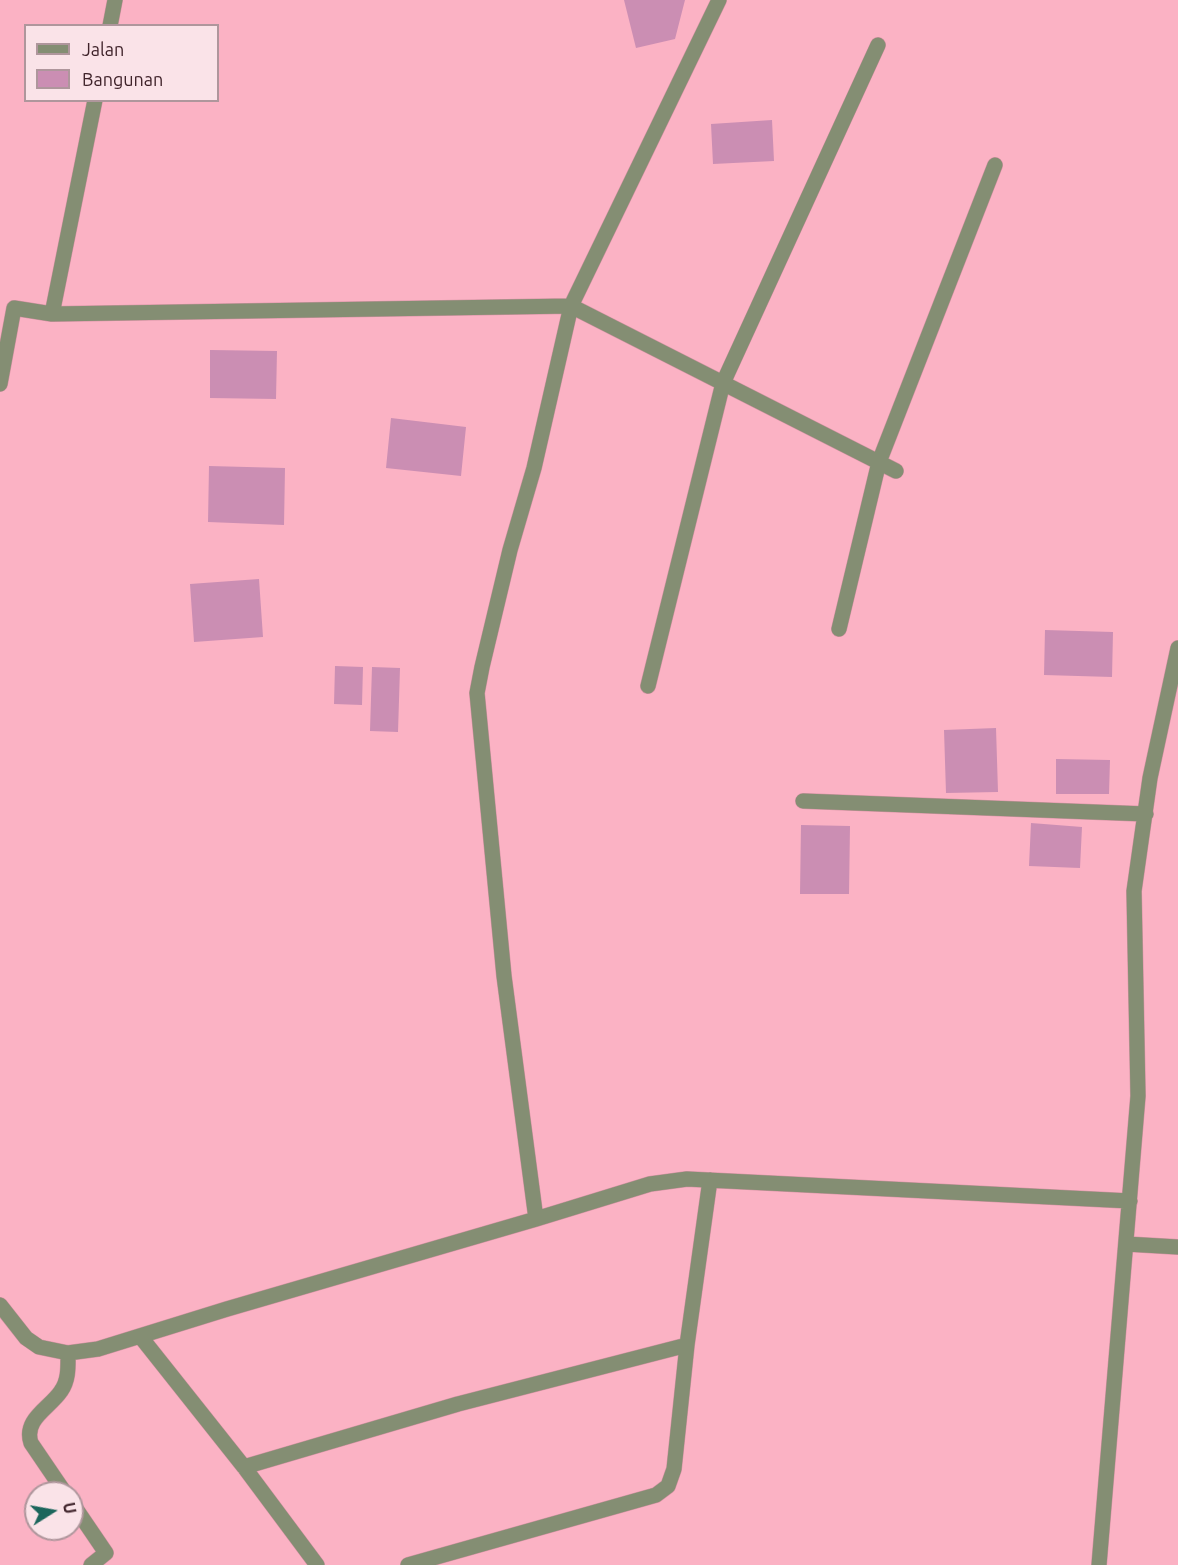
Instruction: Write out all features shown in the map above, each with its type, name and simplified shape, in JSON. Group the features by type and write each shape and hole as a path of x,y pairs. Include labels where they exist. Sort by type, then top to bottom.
{"street":[{"path":"110,24 115,0"},
{"path":"536,1220 504,976 477,693 510,550 534,468 571,306 719,0"},
{"path":"648,686 723,383 878,45"},
{"path":"52,314 95,102"},
{"path":"839,629 879,462 995,165"},
{"path":"0,384 7,306 52,314 571,306 896,471"},
{"path":"1099,1565 1138,1096 1134,891 1150,778 1178,648"},
{"path":"803,801 1146,814"},
{"path":"0,1305 26,1338 39,1347 68,1353 98,1349 226,1309 536,1220 650,1184 687,1179 1130,1201"},
{"path":"408,1565 656,1496 668,1486 674,1469 687,1345 710,1180"},
{"path":"1126,1244 1178,1247"},
{"path":"140,1336 244,1467 317,1565"},
{"path":"244,1467 458,1404 687,1345"},
{"path":"57,1481 31,1443 29,1428 61,1392 65,1382 68,1353"},
{"path":"84,1521 110,1559 91,1565"}],"building":[{"path":"624,0 685,0 675,39 636,48"},
{"path":"772,120 774,161 713,164 711,124"},
{"path":"210,350 277,351 276,399 210,398"},
{"path":"391,418 466,427 461,476 386,468"},
{"path":"209,466 285,468 284,525 208,522"},
{"path":"259,579 263,637 194,642 190,584"},
{"path":"1045,630 1113,632 1112,677 1044,675"},
{"path":"335,666 363,667 362,705 334,704"},
{"path":"372,667 400,668 398,732 370,731"},
{"path":"996,728 998,792 946,793 944,730"},
{"path":"1056,759 1110,760 1109,794 1056,794"},
{"path":"1031,823 1082,827 1080,868 1029,866"},
{"path":"801,825 850,826 849,894 800,894"}]}
